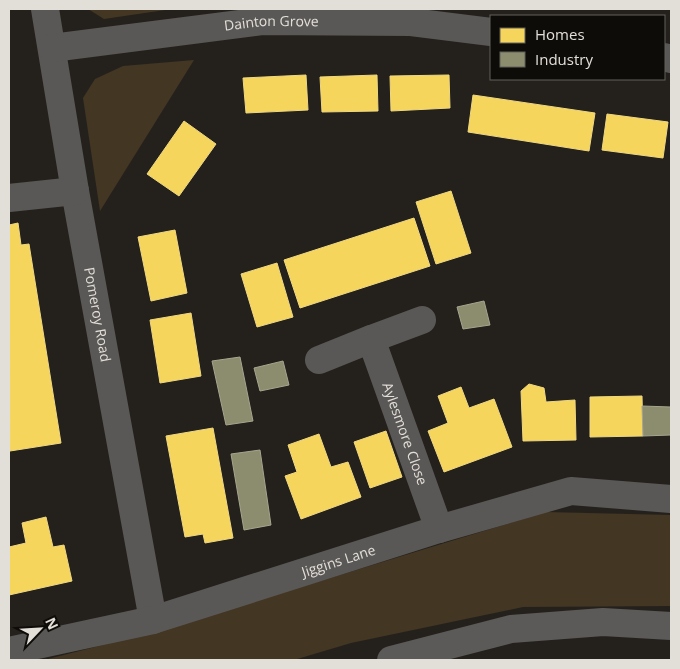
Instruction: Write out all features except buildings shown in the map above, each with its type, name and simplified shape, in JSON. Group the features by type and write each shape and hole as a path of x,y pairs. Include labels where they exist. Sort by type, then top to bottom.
{"street":[{"name":"Pomeroy Road","path":"45,9 75,191 153,620"},
{"name":"Dainton Grove","path":"52,48 262,21 411,22 490,32"},
{"path":"9,198 75,191"},
{"path":"319,360 422,320"},
{"name":"Aylesmore Close","path":"371,339 439,530"},
{"name":"Jiggins Lane","path":"9,651 153,620 439,530 571,491 671,499"},
{"path":"391,660 511,629 603,622 671,626"}],"shaded area":[{"path":"88,9 172,9 104,19"},
{"path":"194,60 100,211 83,98 95,79 123,66"},
{"path":"546,512 671,515 671,606 523,607 351,643 294,660 44,660 150,633"}]}
